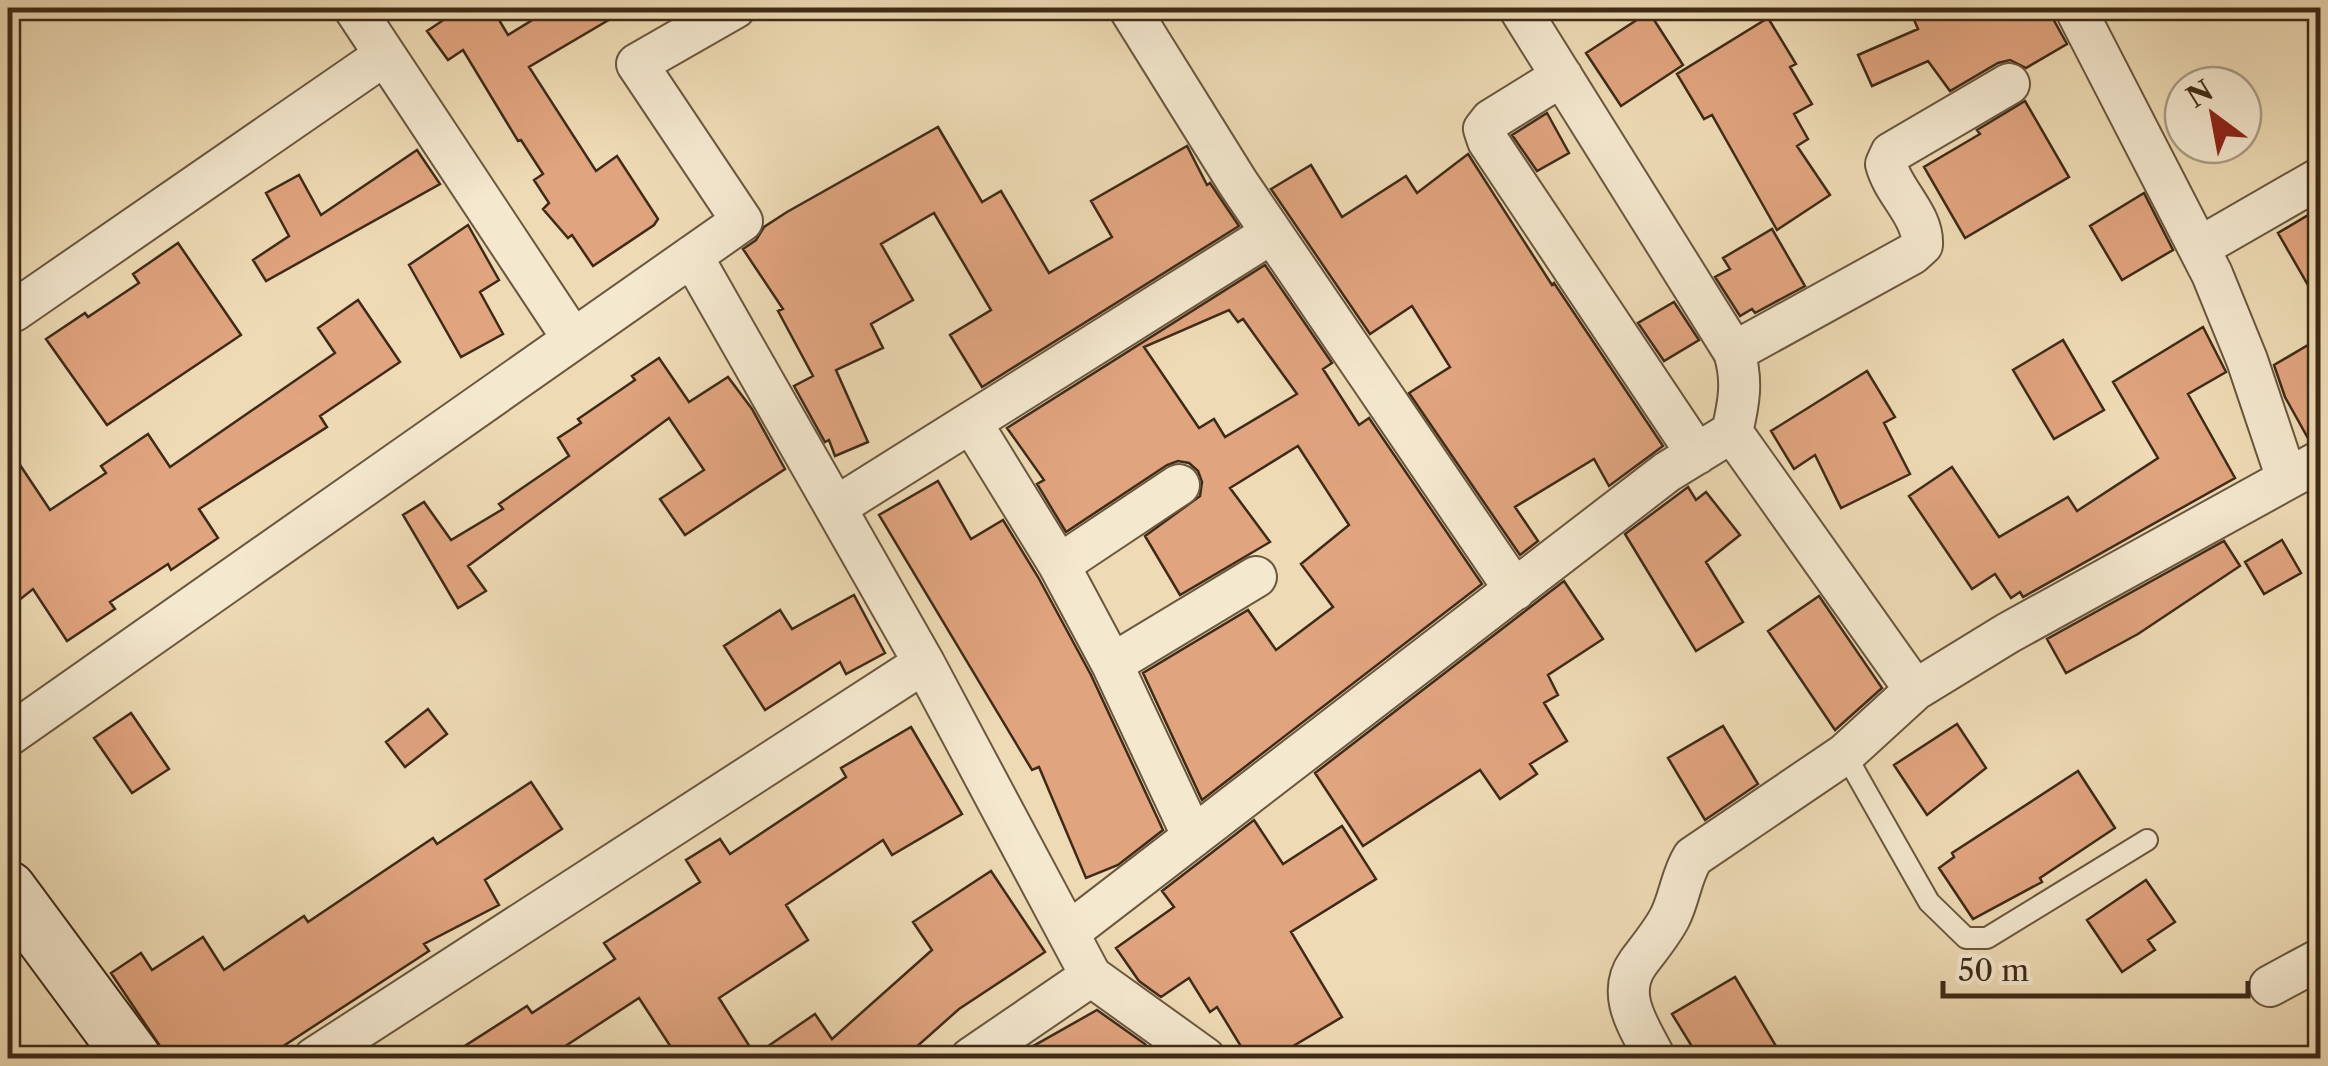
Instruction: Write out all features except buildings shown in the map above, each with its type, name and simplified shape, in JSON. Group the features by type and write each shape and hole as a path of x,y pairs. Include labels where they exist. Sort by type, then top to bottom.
{"main road":[{"path":"8,889 133,1058"}],"street":[{"path":"354,8 574,339"},
{"path":"1129,8 1272,233 1514,590"},
{"path":"1068,933 1667,472 1732,432 1740,396 1734,352 1519,8"},
{"path":"1655,1058 1632,1011 1627,988 1634,968 1668,922 1693,857 1845,754 1915,690 2008,633 2304,470 2247,360 2200,247 2075,8"},
{"path":"724,313 742,221 637,64 725,10"},
{"path":"8,311 14,311 385,55"},
{"path":"1562,76 1492,120 1484,129 1488,141 1697,454"},
{"path":"1734,352 1922,245 1923,233 1890,182 1886,164 1891,153 2009,84"},
{"path":"2200,247 2320,178"},
{"path":"8,736 742,221"},
{"path":"836,507 1272,233"},
{"path":"692,256 924,662 1091,976 1205,1058"},
{"path":"971,422 1059,566 1112,664 1193,837"},
{"path":"1732,432 1915,690"},
{"path":"1059,566 1179,485"},
{"path":"1112,664 1256,576"},
{"path":"314,1058 924,662"},
{"path":"2270,986 2320,960"},
{"path":"971,1058 1091,976"}],"lane":[{"path":"1845,754 1929,902 1966,938 1987,938 2147,840"}]}
